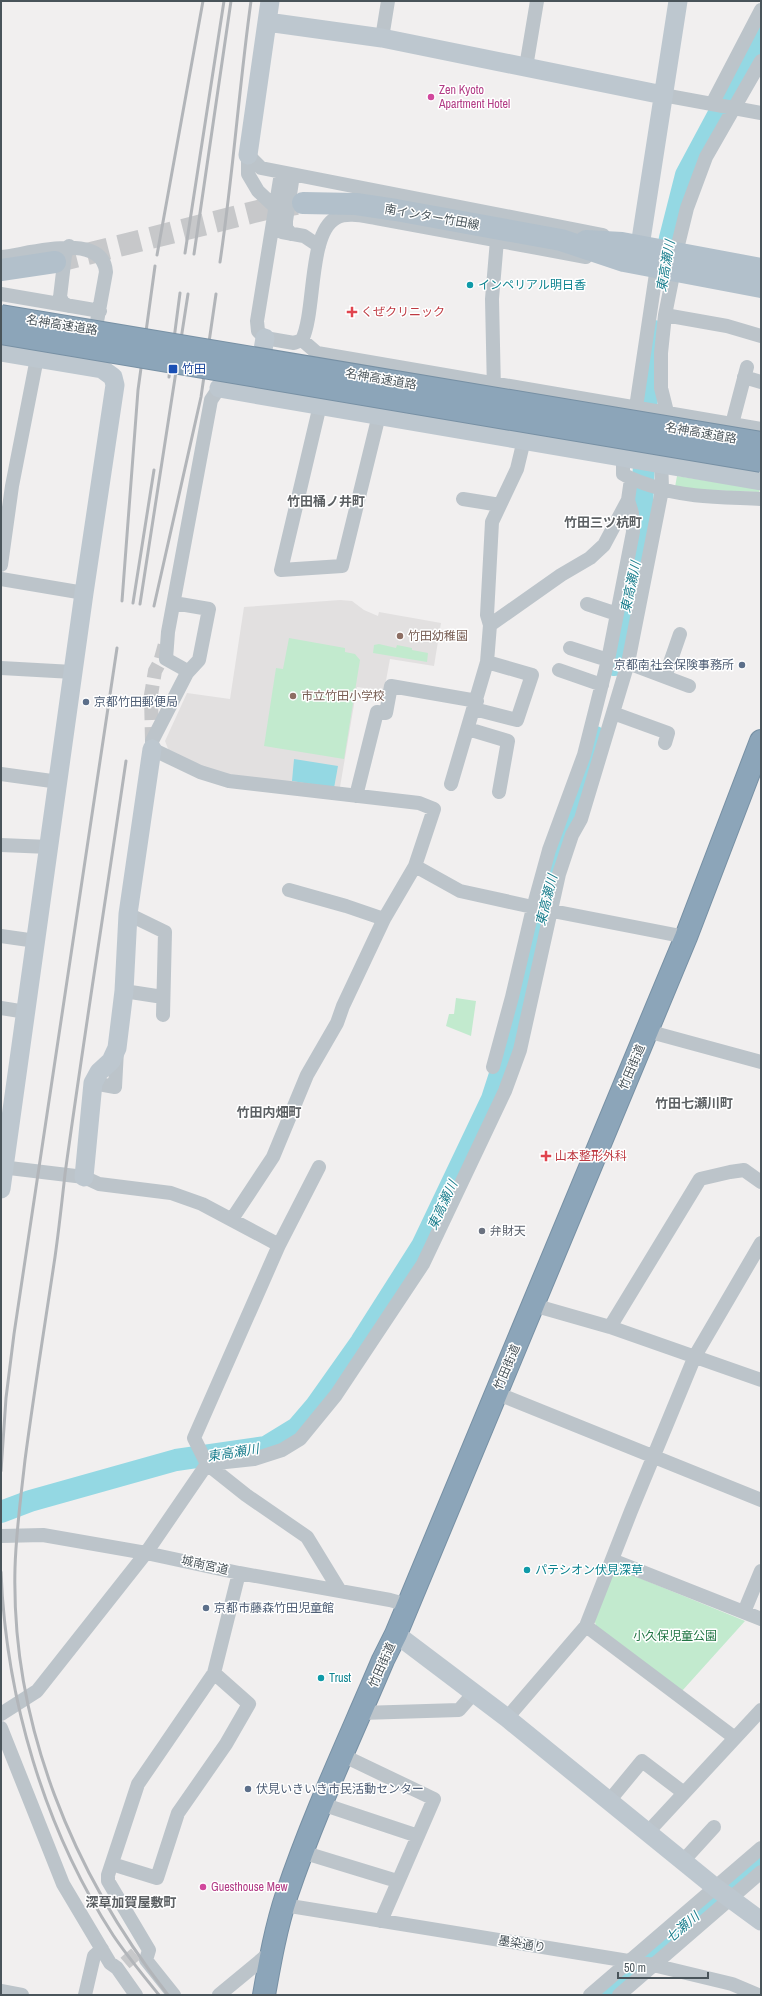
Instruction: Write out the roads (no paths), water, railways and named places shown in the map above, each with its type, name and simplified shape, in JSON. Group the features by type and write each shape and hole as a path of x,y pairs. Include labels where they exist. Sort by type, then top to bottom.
{"highway":[{"name":"名神高速道路","path":"1,316 761,443"},
{"name":"名神高速道路","path":"1,333 761,461"},
{"name":"竹田街道","path":"264,1995 272,1951 284,1905 302,1852 342,1755 396,1634 686,937 761,741"}],"main road":[{"name":"南インター竹田線","path":"303,203 356,204 561,240 655,258 761,287"},
{"path":"1,270 62,254"},
{"name":"南インター竹田線","path":"655,258 761,269"}],"street":[{"path":"270,1 248,155 248,174 258,191 275,207"},
{"path":"382,38 388,1"},
{"path":"526,67 537,1"},
{"path":"678,1 663,96 655,258 638,407 624,474 633,480 680,494 761,499"},
{"path":"713,104 761,10"},
{"path":"267,22 382,38 663,96 761,113"},
{"path":"492,1067 512,997 542,909 559,874 572,835 581,819 628,663 661,464 661,353 665,315 655,258 687,208 706,157 761,61"},
{"path":"248,155 261,168 287,174 599,233 655,258"},
{"path":"287,174 275,207 257,321 258,331 265,338 294,343 302,340"},
{"path":"287,174 286,228 291,234"},
{"path":"302,340 308,321 319,246 323,233 328,225 336,218 346,215 376,218 600,260 655,258"},
{"path":"272,231 304,236 319,246"},
{"path":"494,435 492,299 497,240"},
{"path":"1,257 89,251 95,253 103,263 106,272 100,311 88,366"},
{"path":"62,254 66,255 60,297 63,303 69,306"},
{"path":"1,294 100,311"},
{"path":"665,315 727,326 761,336"},
{"path":"256,394 265,338"},
{"path":"302,340 317,353 761,429"},
{"path":"1,352 102,369 113,377 115,386 84,593 26,1012 2,1168 1,1188"},
{"path":"1,565 7,485 37,358"},
{"path":"732,424 745,372 761,382"},
{"path":"187,673 184,669 166,659 168,632 211,400 220,388 761,481"},
{"path":"320,405 281,570 342,566 379,415"},
{"path":"452,784 487,662 490,625 487,615 492,522 517,469 524,440"},
{"path":"490,625 562,575 590,558 604,545 628,500 633,480"},
{"path":"463,499 500,505"},
{"path":"206,1463 254,1459 282,1450 300,1439 336,1395 423,1264 505,1091 520,1050 542,909 549,850 584,755 608,660 633,532 632,513 628,500"},
{"path":"1,579 84,593"},
{"path":"619,599 639,603"},
{"path":"84,1177 93,1083 99,1072 111,1061 118,1048 124,991 128,914 152,745 187,673 199,660 209,609 174,603"},
{"path":"587,604 617,614"},
{"path":"665,677 680,634"},
{"path":"570,648 608,660"},
{"path":"356,796 377,712 386,713 391,686 475,705 517,720 532,675 487,662"},
{"path":"628,663 689,686"},
{"path":"1,668 73,672"},
{"path":"559,670 602,685"},
{"path":"613,713 668,733 665,743"},
{"path":"468,729 508,741 499,792"},
{"path":"152,745 200,772 228,781 420,803 434,809 415,866 384,919 343,1006 338,1023 307,1075 273,1157 232,1219"},
{"path":"1,774 58,782"},
{"path":"1,845 49,847"},
{"path":"415,866 460,890 542,909 686,937"},
{"path":"289,890 346,906 384,919"},
{"path":"128,914 164,932 163,1015"},
{"path":"1,936 36,941"},
{"path":"124,991 163,997"},
{"path":"1,1008 26,1012"},
{"path":"647,1031 761,1062"},
{"path":"318,1167 279,1246 194,1438 206,1463 246,1495 307,1537 340,1591"},
{"path":"2,1168 84,1177 99,1184 170,1193 202,1204 279,1246"},
{"path":"610,1327 700,1179 744,1170 761,1182"},
{"path":"507,1718 586,1626 653,1456 695,1356 761,1243"},
{"path":"533,1305 610,1327 761,1380"},
{"path":"496,1393 761,1500"},
{"path":"1,1714 37,1691 146,1552 206,1463"},
{"name":"城南宮道","path":"1,1536 43,1535 146,1552 239,1573 408,1605"},
{"path":"612,1560 761,1619"},
{"path":"744,1612 761,1571"},
{"path":"174,1995 146,1960 149,1950 140,1946 108,1881 112,1864 138,1784 214,1673 239,1573"},
{"path":"586,1626 734,1738"},
{"path":"396,1634 413,1645 473,1694 507,1718 723,1893 761,1921"},
{"path":"112,1864 157,1878 178,1813 226,1744 249,1704 214,1673"},
{"path":"361,1713 459,1710 473,1694"},
{"path":"648,1832 761,1710"},
{"path":"1,1728 63,1884 110,1963 121,1965 136,1995"},
{"path":"342,1755 434,1799 397,1880 381,1921"},
{"path":"609,1800 642,1761 684,1793"},
{"path":"322,1804 418,1836"},
{"path":"683,1861 714,1827"},
{"path":"619,1995 723,1893 761,1848"},
{"path":"302,1852 397,1880"},
{"path":"590,1995 631,1962 723,1893 761,1872"},
{"name":"墨染通り","path":"284,1905 651,1964 732,1984 758,1995"},
{"path":"85,1995 94,1956 102,1949"},
{"path":"219,1995 272,1951"},
{"path":"1,1991 22,1995"}],"water":[{"path":"294,759 338,766 334,788 292,781"}],"waterway":[{"name":"東高瀬川","path":"664,269 670,238 686,175 761,35"},
{"name":"東高瀬川","path":"614,665 641,532 647,393 654,331"},
{"name":"東高瀬川","path":"1,1512 30,1501 176,1460 266,1447 297,1428 315,1407 361,1342 422,1246 492,1099 515,1028 531,956 555,865 580,795 595,737"},
{"name":"七瀬川","path":"606,1995 620,1986 625,1977 680,1928 761,1861"}],"tunnel":[{"path":"55,262 266,209 297,204"},
{"path":"152,741 151,695 155,671 160,662 165,644"},
{"path":"125,1963 138,1952"}],"railway":[{"path":"157,255 203,1"},
{"path":"185,253 224,1"},
{"path":"194,254 231,1"},
{"path":"220,262 229,197 251,1"},
{"path":"122,601 138,390 155,266"},
{"path":"169,377 180,293"},
{"path":"140,604 188,294"},
{"path":"154,606 201,397 216,294"},
{"path":"133,603 154,470"},
{"path":"1,1471 6,1398 14,1334 117,648"},
{"path":"126,761 72,1122 55,1257 25,1460 15,1568 17,1626 24,1684 37,1740 54,1795 77,1848 103,1899 134,1948 168,1995"},
{"path":"1,1572 4,1619 20,1714 33,1761 49,1806 67,1851 89,1894 118,1943 159,1995"}],"place":[{"name":"Zen Kyoto Apartment Hotel","path":"431,97"},
{"name":"インペリアル明日香","path":"470,285"},
{"name":"くぜクリニック","path":"352,312"},
{"name":"竹田","path":"173,369"},
{"name":"竹田幼稚園","path":"400,636"},
{"name":"京都南社会保険事務所","path":"742,665"},
{"name":"市立竹田小学校","path":"293,696"},
{"name":"京都竹田郵便局","path":"86,702"},
{"name":"山本整形外科","path":"546,1156"},
{"name":"弁財天","path":"482,1231"},
{"name":"パテシオン伏見深草","path":"527,1570"},
{"name":"京都市藤森竹田児童館","path":"206,1608"},
{"name":"Trust","path":"321,1678"},
{"name":"伏見いきいき市民活動センター","path":"248,1789"},
{"name":"Guesthouse Mew","path":"203,1887"}],"district":[{"name":"竹田桶ノ井町","path":"326,501"},
{"name":"竹田三ツ杭町","path":"603,522"},
{"name":"竹田七瀬川町","path":"694,1103"},
{"name":"竹田内畑町","path":"269,1112"},
{"name":"深草加賀屋敷町","path":"131,1902"}],"park label":[{"name":"小久保児童公園","path":"675,1636"}]}
